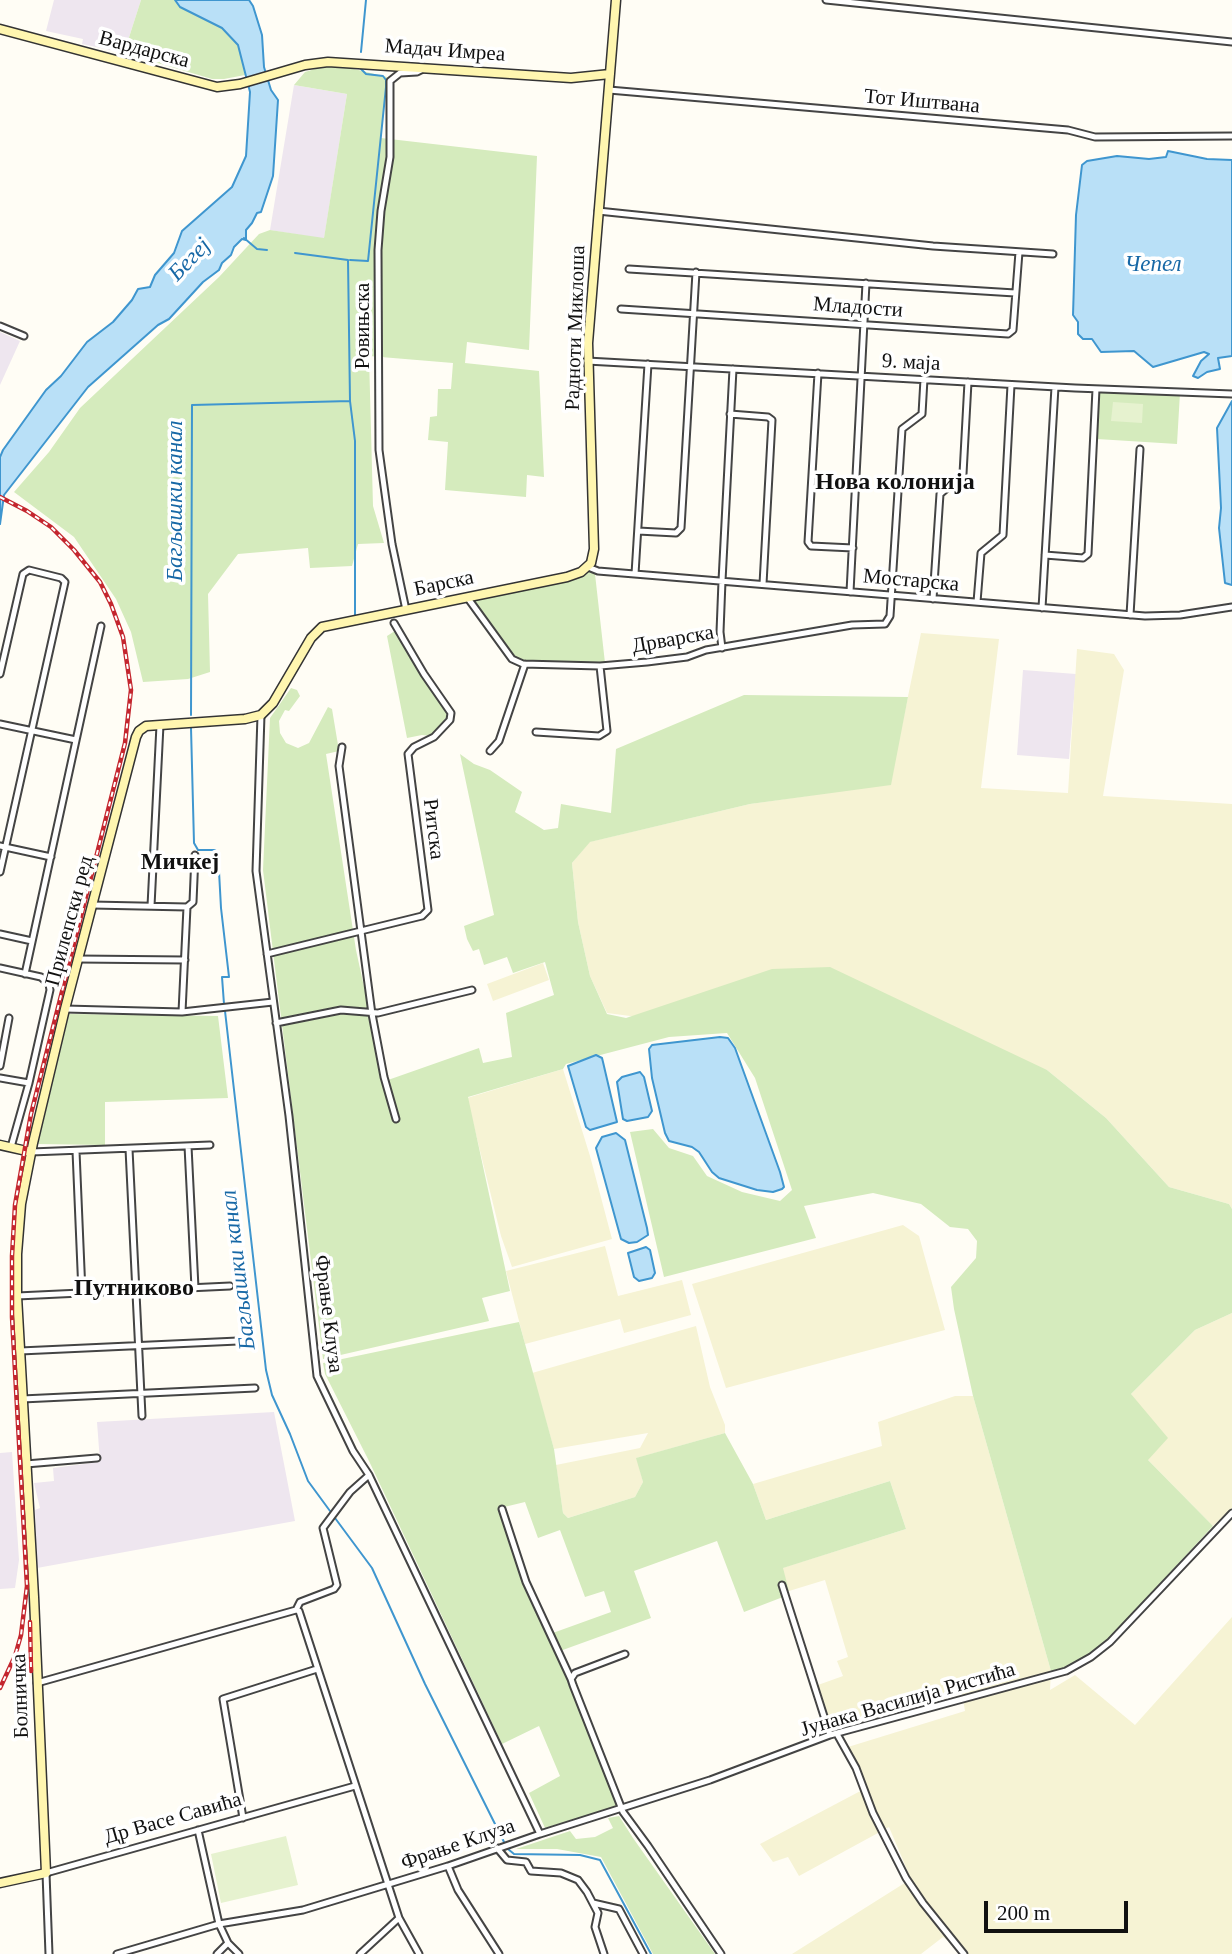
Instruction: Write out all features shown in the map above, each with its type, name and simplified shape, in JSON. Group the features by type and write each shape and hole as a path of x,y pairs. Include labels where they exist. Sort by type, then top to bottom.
{"street":[{"name":"Радноти Миклоша","path":"588,567 594,558 594,549 587,361 616,0"},
{"path":"826,0 1232,42"},
{"name":"Вардарска","path":"0,29 210,86 225,87 279,73"},
{"name":"Мадач Имреа","path":"279,73 328,62 423,66 566,78 610,74"},
{"name":"Ровињска","path":"406,610 391,544 379,450 378,250 390,157 390,81 396,74 421,71 423,66"},
{"name":"Тот Иштвана","path":"609,90 1068,130 1091,136 1232,136"},
{"path":"598,211 896,243 1054,254"},
{"name":"Младости","path":"621,309 1008,334 1013,330 1019,252"},
{"path":"629,269 1015,293"},
{"path":"638,531 676,533 681,528 696,272"},
{"path":"850,592 866,283"},
{"path":"0,326 24,336"},
{"name":"9. маја","path":"587,361 1011,385 1232,394"},
{"path":"635,574 648,364"},
{"path":"722,648 722,581 733,369"},
{"path":"818,373 808,542 811,546 853,548"},
{"path":"891,595 902,429 922,414 924,379"},
{"path":"933,599 940,494 963,474 968,382"},
{"path":"978,602 981,554 1003,536 1011,385"},
{"path":"1042,608 1055,387"},
{"path":"1045,555 1083,558 1088,554 1096,389"},
{"path":"730,414 768,416 772,420 763,584"},
{"path":"1130,615 1140,449"},
{"name":"Барска","path":"261,715 273,703 315,632 325,626 567,577 588,567"},
{"name":"Мостарска","path":"588,567 598,571 1130,615 1180,615 1232,607"},
{"path":"0,674 22,575 29,570 61,578 65,582 3,847 0,872"},
{"name":"Дрварска","path":"525,664 600,666 687,657 722,648 852,625 885,624 889,620 891,595"},
{"path":"467,597 512,659 525,664 499,741 491,751"},
{"name":"Ритска","path":"267,954 422,916 428,910 408,754 414,747 434,737 451,717 450,710 424,674 394,623"},
{"path":"25,974 101,626"},
{"path":"536,733 604,735 607,731 600,666"},
{"path":"151,906 160,725 246,719 261,715"},
{"name":"Фрање Клуза","path":"117,1954 219,1924 303,1910 448,1866 540,1834 369,1475 353,1451 317,1376 289,1116 256,871 261,715"},
{"path":"0,724 76,740"},
{"name":"Прилепски ред","path":"32,1148 77,959 136,735 143,727 160,725"},
{"path":"342,747 339,766 372,1014 382,1068 396,1119"},
{"path":"3,847 51,857"},
{"path":"92,905 187,907 193,902 195,855"},
{"path":"182,1012 187,907"},
{"path":"0,934 32,941"},
{"path":"77,959 185,960"},
{"path":"0,968 44,979 50,990 11,1147"},
{"path":"276,1023 341,1010 372,1014 472,990"},
{"path":"65,1009 182,1012 273,1002"},
{"path":"0,1066 9,1018"},
{"path":"0,1078 29,1083"},
{"path":"0,1145 76,1151 210,1145"},
{"path":"188,1146 195,1288"},
{"name":"Болничка","path":"32,1148 20,1214 18,1296 49,1954"},
{"path":"129,1149 142,1416"},
{"path":"76,1151 82,1293"},
{"path":"18,1296 230,1286"},
{"path":"20,1350 238,1341"},
{"path":"22,1399 255,1388"},
{"path":"26,1464 97,1458"},
{"path":"37,1683 296,1610 300,1602 334,1589 337,1581 323,1528 350,1492 369,1475"},
{"path":"502,1509 526,1582 571,1679 621,1809 720,1954"},
{"name":"Јунака Василија Ристића","path":"540,1834 710,1780 833,1735 1066,1671 1081,1664 1110,1642 1232,1513"},
{"path":"782,1585 833,1735 856,1768 873,1813 906,1878 964,1954"},
{"path":"296,1610 299,1611 398,1918 419,1954"},
{"path":"571,1679 575,1673 625,1654"},
{"path":"243,1818 222,1700 317,1669"},
{"name":"Др Васе Савића","path":"0,1883 355,1786"},
{"path":"198,1830 219,1924 228,1943 239,1954"},
{"path":"497,1848 507,1860 526,1862 531,1871 561,1873 574,1877 584,1888 598,1913"},
{"path":"448,1866 458,1890 499,1954"},
{"path":"593,1903 619,1909 643,1954"},
{"path":"602,1906 598,1913 596,1932 604,1954"},
{"path":"360,1954 398,1918"},
{"path":"217,1954 228,1943"}],"shaded area":[{"path":"54,0 141,0 124,53 82,44 83,39 46,31"},
{"path":"294,85 347,94 324,239 270,230"},
{"path":"0,332 20,341 0,385"},
{"path":"921,633 999,639 981,788 1068,793 1077,649 1114,654 1124,670 1103,796 1232,804 1232,1209 1229,1204 1169,1187 1106,1118 1047,1070 607,1013 590,976 578,922 572,863 589,842 750,804 890,784"},
{"path":"1023,670 1076,674 1069,759 1017,755"},
{"path":"543,963 549,980 493,1001 487,984"},
{"path":"563,1069 612,1239 512,1267 501,1236 467,1098"},
{"path":"903,1225 919,1236 945,1330 726,1388 692,1284"},
{"path":"605,1246 618,1296 682,1280 691,1315 624,1333 620,1319 525,1344 506,1271"},
{"path":"1232,1313 1232,1508 1213,1526 1148,1460 1131,1394 1195,1330"},
{"path":"696,1326 710,1387 725,1425 725,1433 637,1458 643,1482 635,1497 568,1518 563,1513 556,1465 640,1448 648,1433 554,1449 532,1373"},
{"path":"955,1396 973,1396 1051,1671 1050,1690 1075,1675 1135,1725 1232,1617 1232,1954 967,1954 943,1937 921,1954 792,1954 911,1879 889,1827 799,1876 788,1857 773,1862 760,1844 868,1787 848,1747 965,1711 962,1693 832,1730 818,1685 843,1676 837,1661 848,1657 825,1580 789,1591 782,1568 906,1529 890,1481 766,1520 753,1484 882,1446 878,1422"},
{"path":"274,1412 295,1521 37,1568 35,1510 40,1508 34,1483 54,1481 53,1468 100,1462 97,1422"},
{"path":"12,1452 19,1560 15,1588 0,1589 0,1453"}],"green space":[{"path":"141,0 175,0 180,7 222,28 238,45 245,75 212,79 124,53"},
{"path":"325,66 350,68 387,77 381,138 537,156 529,350 467,342 465,363 539,371 544,477 527,475 526,497 445,490 448,442 428,440 430,417 437,416 438,389 451,389 453,363 369,356 373,506 384,543 358,544 352,566 310,568 308,548 238,554 208,594 210,672 188,679 143,682 131,632 116,599 74,537 14,492 49,452 80,408 219,277 259,234 270,230 324,238 347,94 294,85 305,72"},
{"path":"1100,391 1180,393 1177,444 1097,439"},
{"path":"1113,402 1143,404 1142,423 1111,421"},
{"path":"587,570 595,574 605,663 519,661 514,658 471,599"},
{"path":"398,629 449,714 432,736 407,738 387,636"},
{"path":"291,688 297,690 300,696 289,711 285,710 279,721 280,733 286,743 298,748 309,743 328,707 332,709 339,751 326,754 356,950 393,1121 398,1121 388,1080 479,1048 483,1063 512,1057 506,1013 554,995 545,962 513,973 507,957 484,965 479,949 473,951 467,939 464,926 494,915 460,754 522,792 515,812 544,830 558,828 561,804 611,813 616,749 744,695 908,697 891,785 750,804 590,842 572,863 578,922 590,976 607,1014 626,1018 772,969 830,967 1047,1070 1106,1118 1169,1187 1229,1204 1232,1209 1232,1313 1195,1330 1131,1394 1168,1438 1148,1460 1213,1526 1101,1647 1065,1669 1051,1671 973,1396 954,1309 951,1287 976,1258 977,1241 968,1229 950,1227 921,1204 873,1193 804,1206 816,1238 664,1277 630,1132 653,1129 669,1148 693,1156 707,1176 742,1192 780,1201 792,1190 755,1078 727,1033 669,1037 566,1064 563,1069 468,1097 510,1291 482,1298 489,1321 323,1359 263,870 270,718"},
{"path":"69,1014 218,1016 228,1098 105,1102 105,1145 38,1144"},
{"path":"519,1322 554,1449 563,1513 568,1518 635,1497 643,1482 636,1458 725,1433 753,1484 766,1520 890,1481 906,1529 783,1568 789,1591 783,1593 783,1597 744,1612 717,1541 634,1571 651,1618 560,1651 550,1634 611,1612 604,1591 585,1597 560,1530 538,1538 525,1502 500,1508 526,1587 544,1629 558,1652 617,1806 545,1828 529,1793 560,1776 539,1726 502,1744 369,1461 325,1374 323,1363"},
{"path":"619,1816 715,1954 653,1954 601,1857 557,1849 516,1849 570,1831 576,1839 595,1837 613,1828 608,1818"},
{"path":"286,1836 298,1885 221,1903 211,1854"}],"water":[{"name":"Бегеј","path":"175,0 249,0 253,6 262,35 264,67 271,90 278,100 273,176 261,212 257,213 246,230 246,240 242,239 234,247 219,270 203,282 169,319 158,325 88,387 4,495 0,524 0,457 3,450 46,390 61,376 87,342 113,322 138,289 150,287 155,275 174,253 182,231 232,187 246,156 250,92 238,45 222,28 180,7"},
{"name":"Чепел","path":"1168,151 1207,159 1232,160 1232,356 1218,358 1220,369 1207,372 1198,378 1193,376 1201,361 1209,354 1204,352 1153,367 1134,351 1101,352 1092,339 1083,339 1078,334 1078,322 1073,315 1076,215 1082,165 1087,161 1117,156 1149,159 1166,157"},
{"path":"1232,401 1232,585 1225,583 1219,528 1221,508 1217,428"},
{"path":"728,1038 735,1048 780,1172 784,1187 782,1189 773,1192 757,1190 719,1178 699,1152 692,1147 669,1141 665,1133 652,1078 649,1049 652,1045"},
{"path":"596,1055 602,1058 617,1122 590,1130 586,1127 568,1066"},
{"path":"640,1072 644,1077 652,1111 648,1117 627,1121 623,1119 617,1082 622,1077"},
{"path":"616,1133 625,1140 647,1228 648,1235 637,1242 629,1243 621,1239 596,1148 602,1137"},
{"path":"646,1247 650,1250 655,1273 652,1278 639,1281 634,1277 628,1253"}],"waterway":[{"path":"361,52 366,0"},
{"path":"350,260 368,261 386,87 383,76 366,74 360,68"},
{"path":"244,238 257,249 267,250"},
{"name":"Багљашки канал","path":"295,253 348,260 350,401 355,441 355,615"},
{"name":"Багљашки канал","path":"191,715 192,405 350,401"},
{"name":"Багљашки канал","path":"191,728 194,843 198,850 215,850 218,853 229,977 222,977 224,1004"},
{"name":"Багљашки канал","path":"225,1011 266,1370 272,1395 308,1481 330,1511"},
{"name":"Багљашки канал","path":"335,1518 372,1568 425,1684 504,1842"},
{"name":"Багљашки канал","path":"508,1849 514,1854 580,1855 600,1860 651,1954"}],"railway":[{"path":"0,497 51,527 100,582 123,637 131,690 125,743 31,1114 15,1205 12,1317 27,1586 21,1635 15,1656 0,1688"},
{"path":"30,1622 31,1671"}],"district":[{"name":"Нова колонија","path":"895,483"},
{"name":"Мичкеј","path":"180,863"},
{"name":"Путниково","path":"134,1289"}]}
